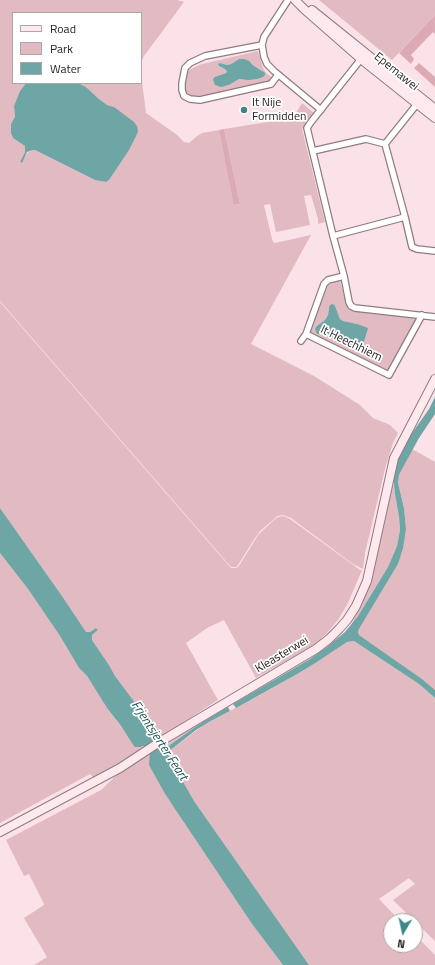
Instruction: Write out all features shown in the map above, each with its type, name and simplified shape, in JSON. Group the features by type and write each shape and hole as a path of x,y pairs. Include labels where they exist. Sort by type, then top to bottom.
{"street":[{"path":"288,0 264,37 262,45 264,57 267,64 278,75 321,110"},
{"path":"296,1 306,5 364,56 307,128 344,276 349,302 351,306 355,308 435,317"},
{"path":"262,45 205,56 190,63 185,68 182,83 184,96 190,99 200,100 271,84 278,75"},
{"name":"Epemawei","path":"364,56 416,104 435,118"},
{"name":"Epemawei","path":"364,56 435,110"},
{"path":"385,144 416,104"},
{"path":"313,151 366,139 385,144"},
{"path":"385,144 412,247 435,251"},
{"path":"333,236 405,217"},
{"name":"It Heechhiem","path":"301,342 306,334 324,284 328,280 344,276"},
{"name":"It Heechhiem","path":"306,334 389,375 422,315"},
{"name":"Kleasterwei","path":"0,832 105,776 158,742 316,649 329,639 347,620 356,606 367,581 394,458 435,379"}],"green space":[{"path":"0,0 177,0 184,2 142,61 142,12 12,12 12,84 25,84 20,91 14,106 15,117 12,122 13,138 25,146 25,152 20,162 21,163 27,153 35,150 95,180 106,182 109,180 130,146 114,107 107,105 86,87 80,84 142,84 142,82 146,113 177,135 184,142 189,143 202,133 219,130 235,205 240,204 224,129 293,118 302,103 314,113 302,129 325,222 318,224 311,195 304,196 310,225 276,232 270,204 264,205 273,242 275,243 311,235 251,344 314,376 360,405 373,418 390,425 398,433 393,443 385,469 365,553 363,569 353,564 291,518 283,515 277,516 260,531 238,565 236,567 231,567 0,301"},
{"path":"319,0 435,0 435,15 392,60"},
{"path":"258,51 263,68 271,77 271,80 197,98 190,96 186,92 186,76 189,70 202,64","holes":["239,59 251,63 262,71 248,80 239,79 226,86 220,75 227,72 218,64 220,63 227,65"]},
{"path":"340,281 348,309 417,318 390,369 386,371 313,336 308,330 326,287","holes":["335,306 340,319 357,324 356,348 336,337 327,334 317,334 315,329 325,320 328,315 329,308"]},
{"path":"0,302 231,568 236,568 239,566 258,535 274,520 283,516 290,519 362,570 348,603 338,620 326,634 312,646 256,678 224,620 207,628 186,643 218,700 156,741 155,734 157,733 155,729 115,676 92,640 92,635 98,630 96,628 90,632 86,632 0,508"},
{"path":"412,449 435,462 435,690 422,679 359,635 358,632 398,564 406,529 404,508 398,483 399,475"},
{"path":"393,482 400,530 397,546 388,567 352,624 361,601"},
{"path":"0,553 28,589 60,636 79,668 87,676 107,708 125,732 138,746 147,747 95,779 90,774 0,823"},
{"path":"354,641 419,684 435,698 435,941 423,929 423,913 406,913 393,900 415,884 409,878 379,899 392,913 383,913 383,953 423,953 423,943 435,955 435,965 309,965 194,801 168,755 169,751 204,725 299,673 347,642"},
{"path":"228,707 198,725 164,749 159,745 224,708"},
{"path":"150,752 177,812 252,924 283,965 34,965 47,957 24,918 44,904 29,874 24,876 6,840 101,790 123,769"}],"shaded area":[{"path":"435,15 435,34 433,32 411,55 414,59 411,64 399,53"},
{"path":"419,63 435,77 435,87 414,68"},
{"path":"224,129 240,204 234,205 219,130"}],"water":[{"path":"239,59 249,61 265,73 265,75 257,79 239,79 229,85 221,87 215,85 213,79 227,72 218,64 220,63 227,65"},
{"path":"25,84 80,84 86,87 107,105 114,107 134,122 137,126 137,134 129,150 109,180 106,182 95,180 35,150 27,152 22,163 20,162 25,152 25,146 13,138 11,133 11,125 15,117 14,106 20,91"},
{"path":"333,304 340,319 368,328 362,348 356,348 347,342 327,334 317,334 315,329 325,320 328,315 330,305"},
{"path":"435,397 435,414 419,438 399,475 398,483 404,508 406,529 403,548 398,564 358,632 359,635 422,679 435,690 435,698 419,684 354,641 347,642 299,673 236,708 233,704 310,659 327,647 345,632 358,616 388,567 397,546 400,530 393,476 401,452 429,409"},
{"path":"0,508 86,632 90,632 96,628 98,630 92,635 92,640 115,676 158,733 155,735 159,745 164,749 198,725 228,707 230,711 196,730 169,751 168,755 194,801 309,965 283,965 252,924 164,792 149,765 150,752 146,747 134,746 107,708 87,676 79,668 60,636 28,589 0,553"}],"place":[{"name":"It Nije Formidden","path":"244,110"}],"water label":[{"name":"Frjentsjerter Feart","path":"159,741"}]}
